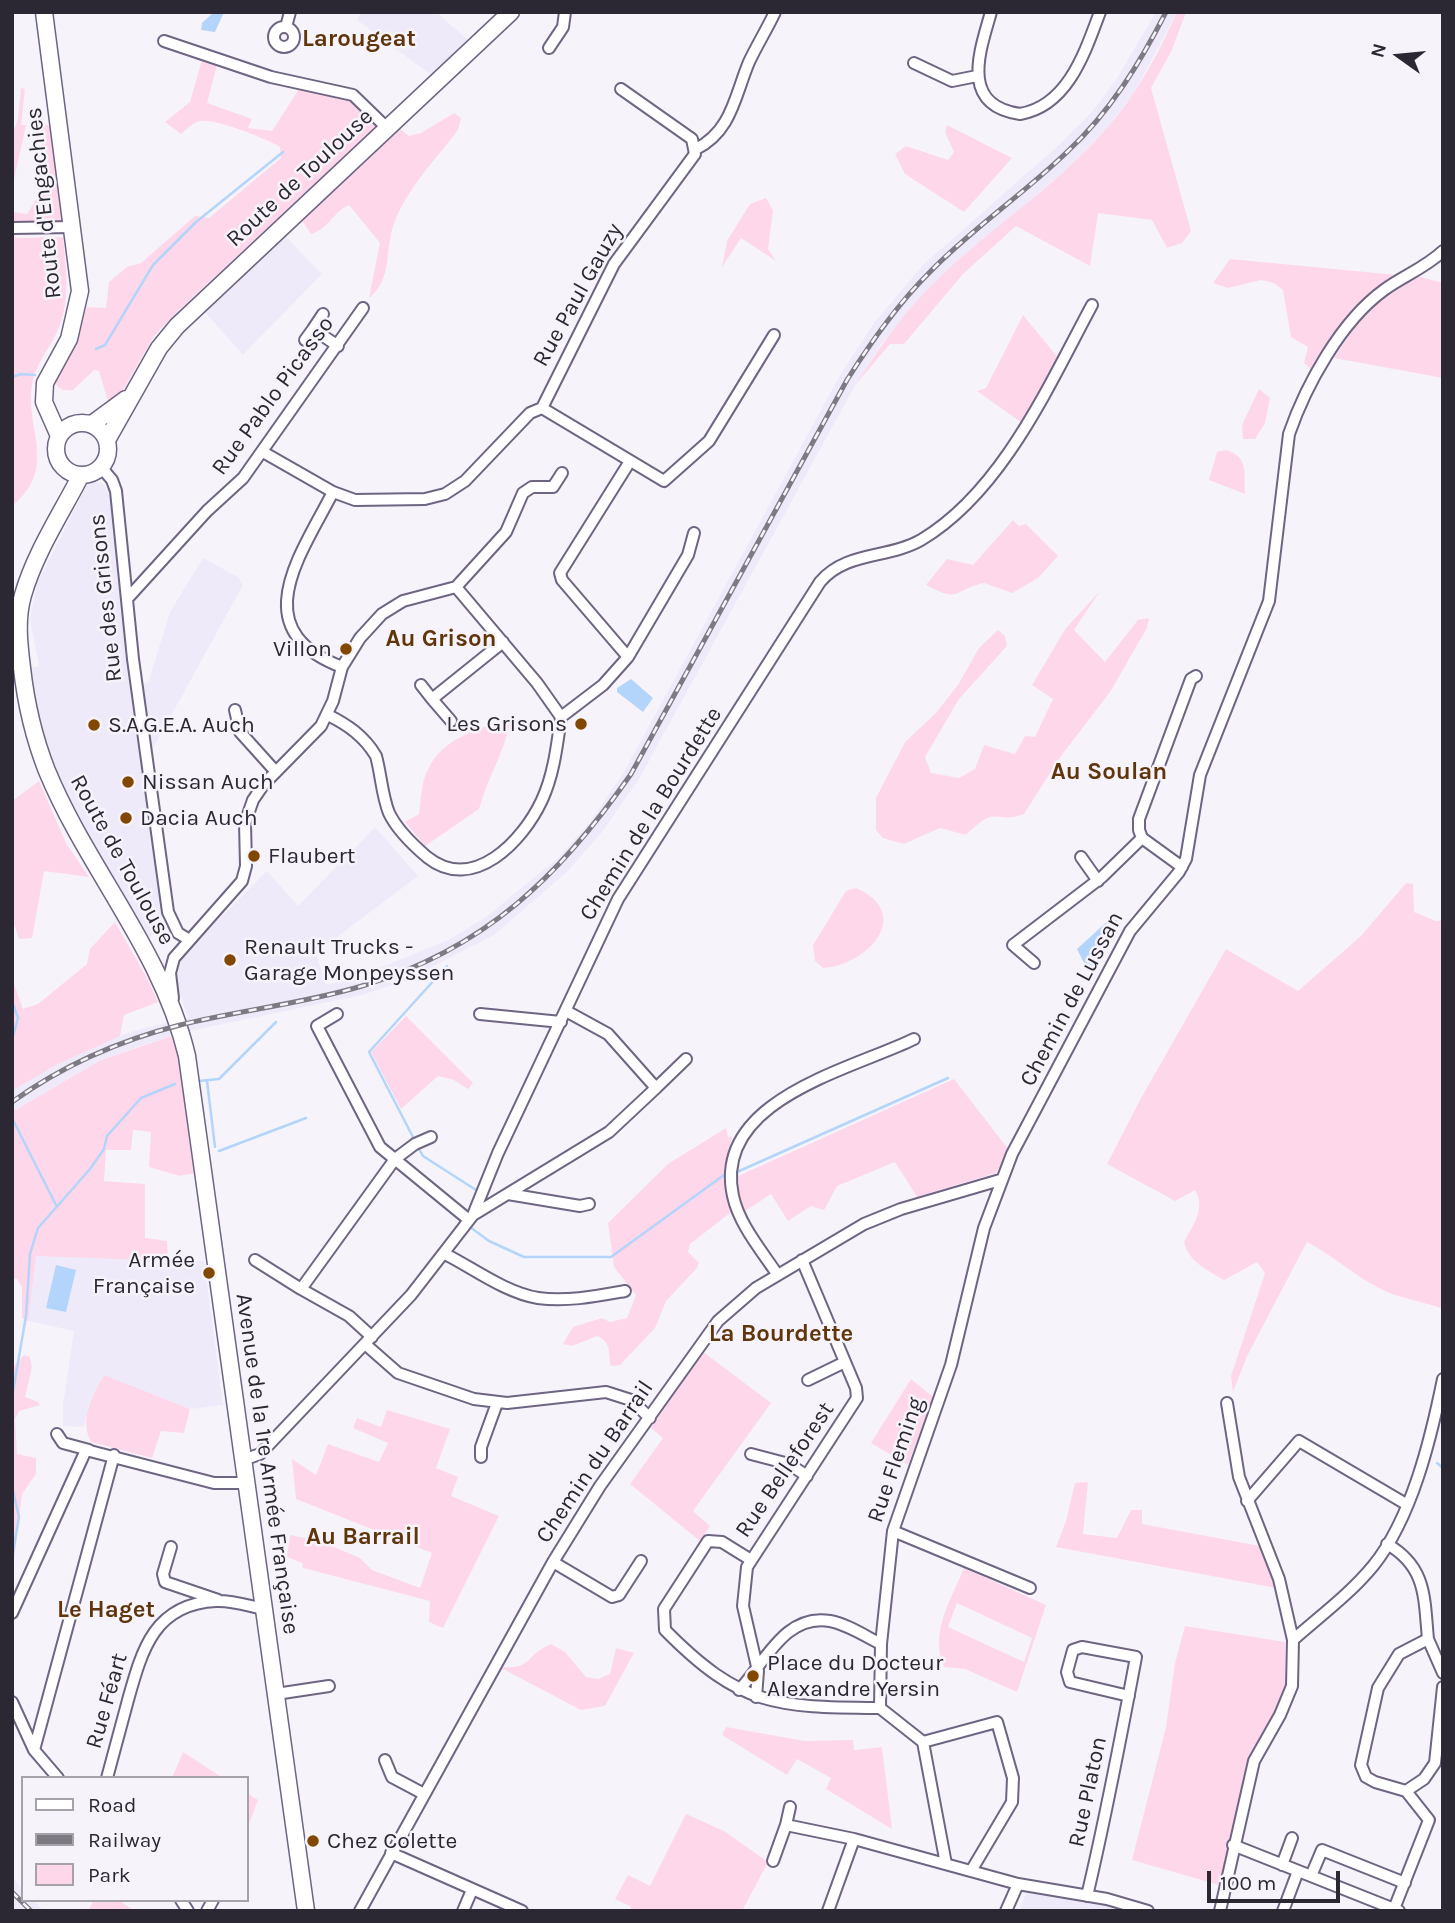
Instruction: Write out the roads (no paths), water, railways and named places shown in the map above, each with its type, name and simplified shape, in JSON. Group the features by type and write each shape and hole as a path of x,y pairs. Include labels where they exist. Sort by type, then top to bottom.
{"main road":[{"name":"Route d'Engachies","path":"44,12 80,291 76,318 45,383"},
{"name":"Route de Toulouse","path":"107,440 159,348 177,326 511,12"},
{"path":"45,383 54,409 74,424 92,424 107,440 108,455 101,467 80,475 65,469 56,454 59,436 44,402 45,383"},
{"name":"Route de Toulouse","path":"92,424 120,406 135,390"},
{"path":"59,436 74,424"},
{"name":"Route de Toulouse","path":"61,514 65,469"},
{"name":"Route de Toulouse","path":"80,475 31,573 18,617 18,639 30,718 48,774 80,837 158,970 180,1025"},
{"name":"Avenue de la 1re Armée Française","path":"180,1025 187,1056 306,1911"}],"street":[{"path":"286,27 290,12"},
{"path":"549,48 563,27 565,12"},
{"name":"Rue Paul Gauzy","path":"542,408 614,264 693,158 696,149 716,135 732,113 749,62 775,12"},
{"path":"991,12 977,76 986,96 998,107 1020,114 1041,108 1074,72 1100,12"},
{"path":"164,41 271,77 354,95 387,128"},
{"path":"914,63 952,81 977,76"},
{"path":"621,89 692,139 696,149"},
{"path":"12,228 72,227"},
{"name":"Chemin de Lussan","path":"1000,1180 1130,931 1182,867 1189,851 1200,775 1269,601 1289,434 1296,414 1314,379 1367,303 1429,264 1443,251"},
{"name":"Chemin de la Bourdette","path":"243,1460 260,1454 368,1340 445,1254 471,1217 498,1153 618,899 820,582 841,564 919,541 966,503 1027,424 1092,306"},
{"name":"Rue Pablo Picasso","path":"127,599 264,452 363,308"},
{"path":"306,340 323,314"},
{"path":"313,329 338,346"},
{"path":"264,452 333,492 367,502 425,499 444,494 481,466 530,413 542,408 575,424 658,480 667,480 709,441 774,335"},
{"path":"627,466 560,573 562,580 628,657"},
{"name":"Rue des Grisons","path":"101,467 112,480 116,491 167,912 178,933 188,939"},
{"path":"174,1008 171,966 188,939 235,891 252,866 244,834 247,814 256,795 312,738 328,715 342,667 359,638 390,608 403,601 456,587 506,532 523,493 532,487 553,487 562,473"},
{"path":"333,492 291,577 285,606 290,629 301,644 315,655 342,667"},
{"path":"328,715 356,731 371,748 376,756 389,813 405,836 434,863 465,871 475,869 498,854 523,831 533,816 555,758 561,717 603,685 628,657 688,555 694,533"},
{"path":"456,587 561,717"},
{"path":"432,699 503,642"},
{"path":"1182,867 1142,838 1139,819 1191,679 1196,676"},
{"path":"421,685 450,721"},
{"path":"234,710 240,732 276,772"},
{"path":"1034,963 1013,945 1098,881 1142,838"},
{"path":"1081,857 1098,881"},
{"path":"337,1014 317,1026 375,1138 395,1159 471,1217 609,1132 686,1059"},
{"path":"480,1014 564,1016 608,1034 656,1088"},
{"path":"777,1274 745,1226 733,1196 731,1160 738,1140 755,1122 814,1080 914,1039"},
{"path":"619,1123 628,1132"},
{"path":"301,1289 395,1159 415,1144 431,1138"},
{"name":"Chemin du Barrail","path":"360,1911 552,1562 605,1479 718,1321 743,1298 777,1274 881,1216 1000,1180"},
{"name":"Rue Fleming","path":"880,1708 881,1644 893,1531 949,1368 984,1228 1000,1180"},
{"path":"508,1194 580,1206 589,1204"},
{"path":"445,1254 511,1289 536,1297 598,1296 625,1291"},
{"path":"256,1260 349,1316 398,1373 497,1404 606,1392 631,1400 650,1418"},
{"name":"Rue Belleforest","path":"758,1671 743,1606 744,1577 751,1560 857,1398 856,1388 802,1260"},
{"path":"808,1380 845,1362"},
{"path":"1293,1640 1359,1581 1387,1544 1426,1457 1443,1379"},
{"path":"1220,1911 1254,1761 1280,1715 1292,1686 1293,1640 1279,1579 1239,1478 1227,1403"},
{"path":"481,1457 481,1447 497,1404"},
{"path":"57,1434 63,1443 214,1483 246,1483"},
{"path":"1247,1501 1299,1441 1406,1504"},
{"path":"12,1613 82,1455 89,1450"},
{"path":"751,1454 789,1464 807,1476"},
{"path":"34,1750 114,1455"},
{"path":"893,1531 1030,1588"},
{"path":"751,1560 722,1542 708,1541 662,1616 665,1630 691,1656 739,1690 756,1697 803,1708 880,1708 923,1742 946,1864"},
{"path":"1387,1544 1405,1554 1415,1567 1423,1593 1427,1639 1443,1674"},
{"path":"171,1547 163,1574 165,1582 218,1600"},
{"path":"552,1562 612,1597 619,1595 641,1561"},
{"name":"Rue Féart","path":"108,1776 146,1642 160,1625 178,1610 218,1600 264,1609"},
{"path":"739,1690 758,1671 783,1636 806,1622 832,1622 881,1644"},
{"path":"1233,1845 1389,1909 1405,1883 1429,1820 1406,1791 1366,1777 1360,1765 1378,1688 1399,1654 1427,1639"},
{"name":"Rue Platon","path":"1087,1896 1109,1805 1129,1696 1136,1657 1082,1647 1073,1650 1067,1672 1070,1682 1129,1696"},
{"path":"756,1697 758,1671"},
{"path":"276,1694 329,1686"},
{"path":"1406,1791 1424,1779 1436,1763 1443,1687"},
{"path":"12,1702 34,1750 56,1776"},
{"path":"923,1742 997,1723 1015,1789 1012,1802 971,1871"},
{"path":"385,1760 392,1777 424,1794"},
{"path":"773,1861 790,1807"},
{"path":"786,1825 854,1839 1018,1884 1087,1896 1148,1911"},
{"path":"1282,1865 1292,1838"},
{"path":"828,1911 854,1839"},
{"path":"1311,1876 1322,1850 1405,1883"},
{"path":"391,1853 522,1911"},
{"path":"1283,1911 1298,1871"},
{"path":"1006,1911 1018,1884"},
{"path":"463,1911 472,1890"}],"water":[{"path":"214,12 224,12 215,32 201,30 202,23"},
{"path":"631,679 653,698 643,712 617,692 617,688"},
{"path":"1111,918 1118,921 1092,968 1087,969 1077,949"},
{"path":"56,1265 76,1270 66,1312 46,1308"}],"waterway":[{"path":"96,349 105,345 153,265 196,222 283,152"},
{"path":"12,377 21,374 35,375"},
{"path":"415,1141 369,1052 447,966"},
{"path":"12,1001 18,1018 12,1040"},
{"path":"198,1081 219,1079 276,1022"},
{"path":"737,1172 948,1078"},
{"path":"207,1081 215,1147"},
{"path":"12,1397 26,1316 30,1254 38,1228 90,1169 104,1149 107,1136 141,1098 175,1084"},
{"path":"12,1118 56,1205"},
{"path":"219,1151 306,1118"},
{"path":"418,1147 423,1156 476,1190"},
{"path":"470,1227 489,1241 524,1257 611,1257 724,1175"},
{"path":"1437,1463 1443,1468"},
{"path":"12,1486 19,1517 12,1559"}],"railway":[{"path":"12,1102 72,1066 136,1038 203,1020 339,992 406,970 446,952 482,930 547,876 576,845 631,774 847,380 875,338 916,286 1083,136 1123,86 1166,12"},
{"path":"12,1892 21,1901"},
{"path":"22,1902 31,1911"}],"place":[{"name":"Villon","path":"346,649"},
{"name":"Les Grisons","path":"581,724"},
{"name":"S.A.G.E.A. Auch","path":"94,725"},
{"name":"Nissan Auch","path":"128,782"},
{"name":"Dacia Auch","path":"126,818"},
{"name":"Flaubert","path":"254,856"},
{"name":"Renault Trucks - Garage Monpeyssen","path":"230,960"},
{"name":"Armée Française","path":"209,1273"},
{"name":"Place du Docteur Alexandre Yersin","path":"753,1676"},
{"name":"Chez Colette","path":"313,1841"}],"district":[{"name":"Larougeat","path":"359,39"},
{"name":"Au Grison","path":"441,639"},
{"name":"Au Soulan","path":"1109,772"},
{"name":"La Bourdette","path":"781,1334"},
{"name":"Au Barrail","path":"363,1537"},
{"name":"Le Haget","path":"106,1610"}]}
